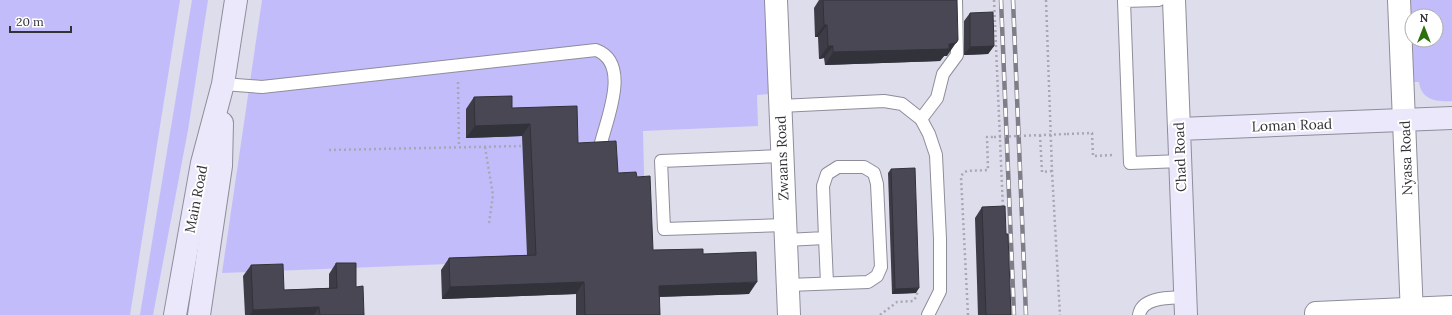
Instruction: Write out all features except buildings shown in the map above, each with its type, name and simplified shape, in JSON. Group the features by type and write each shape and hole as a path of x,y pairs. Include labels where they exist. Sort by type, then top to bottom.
{"main road":[{"name":"Main Road","path":"175,315 202,163 223,84 236,0"},
{"name":"Main Road","path":"199,315 220,166 223,84"},
{"name":"Loman Road","path":"1180,129 1452,118"},
{"name":"Chad Road","path":"1180,129 1186,306"}],"street":[{"name":"Zwaans Road","path":"776,0 789,315"},
{"name":"Chad Road","path":"1174,0 1180,129"},
{"name":"Nyasa Road","path":"1399,0 1412,312"},
{"path":"1316,313 1412,312 1452,307"}],"lane":[{"path":"920,119 937,98 943,74 956,55 956,0"},
{"path":"1159,0 1124,1 1130,163 1181,161"},
{"path":"223,84 262,87 587,50 603,53 611,62 615,81 601,143"},
{"path":"780,106 884,101 902,104 920,119 929,134 936,155 940,239 940,290 928,315"},
{"path":"782,156 661,161 664,229 786,232 825,238"},
{"path":"788,285 868,282 874,280 881,267 877,184 876,178 870,169 864,167 838,167 827,174 823,186 827,283"},
{"path":"1139,315 1142,308 1150,302 1186,306"}],"path":[{"path":"994,0 1003,212"},
{"path":"1046,0 1052,171 1060,315"},
{"path":"458,65 459,147"},
{"path":"968,315 961,177 963,173 967,171 988,170 987,137 1092,133 1093,156 1129,154"},
{"path":"1040,135 1042,172 1052,171"},
{"path":"329,150 522,146"},
{"path":"485,147 493,195 489,223"},
{"path":"880,315 897,302 913,301 917,296 917,286"}],"shaded area":[{"path":"0,0 180,0 130,315 0,315"},
{"path":"192,0 208,0 188,130 153,315 140,315"},
{"path":"262,0 766,0 770,94 757,95 758,126 643,131 646,256 222,273"},
{"path":"1410,0 1452,0 1452,101 1431,99 1423,93 1419,82 1413,82 1412,48 1444,48 1444,8 1410,8"}],"railway":[{"path":"1001,0 1014,315"},
{"path":"1013,0 1026,315"}]}
